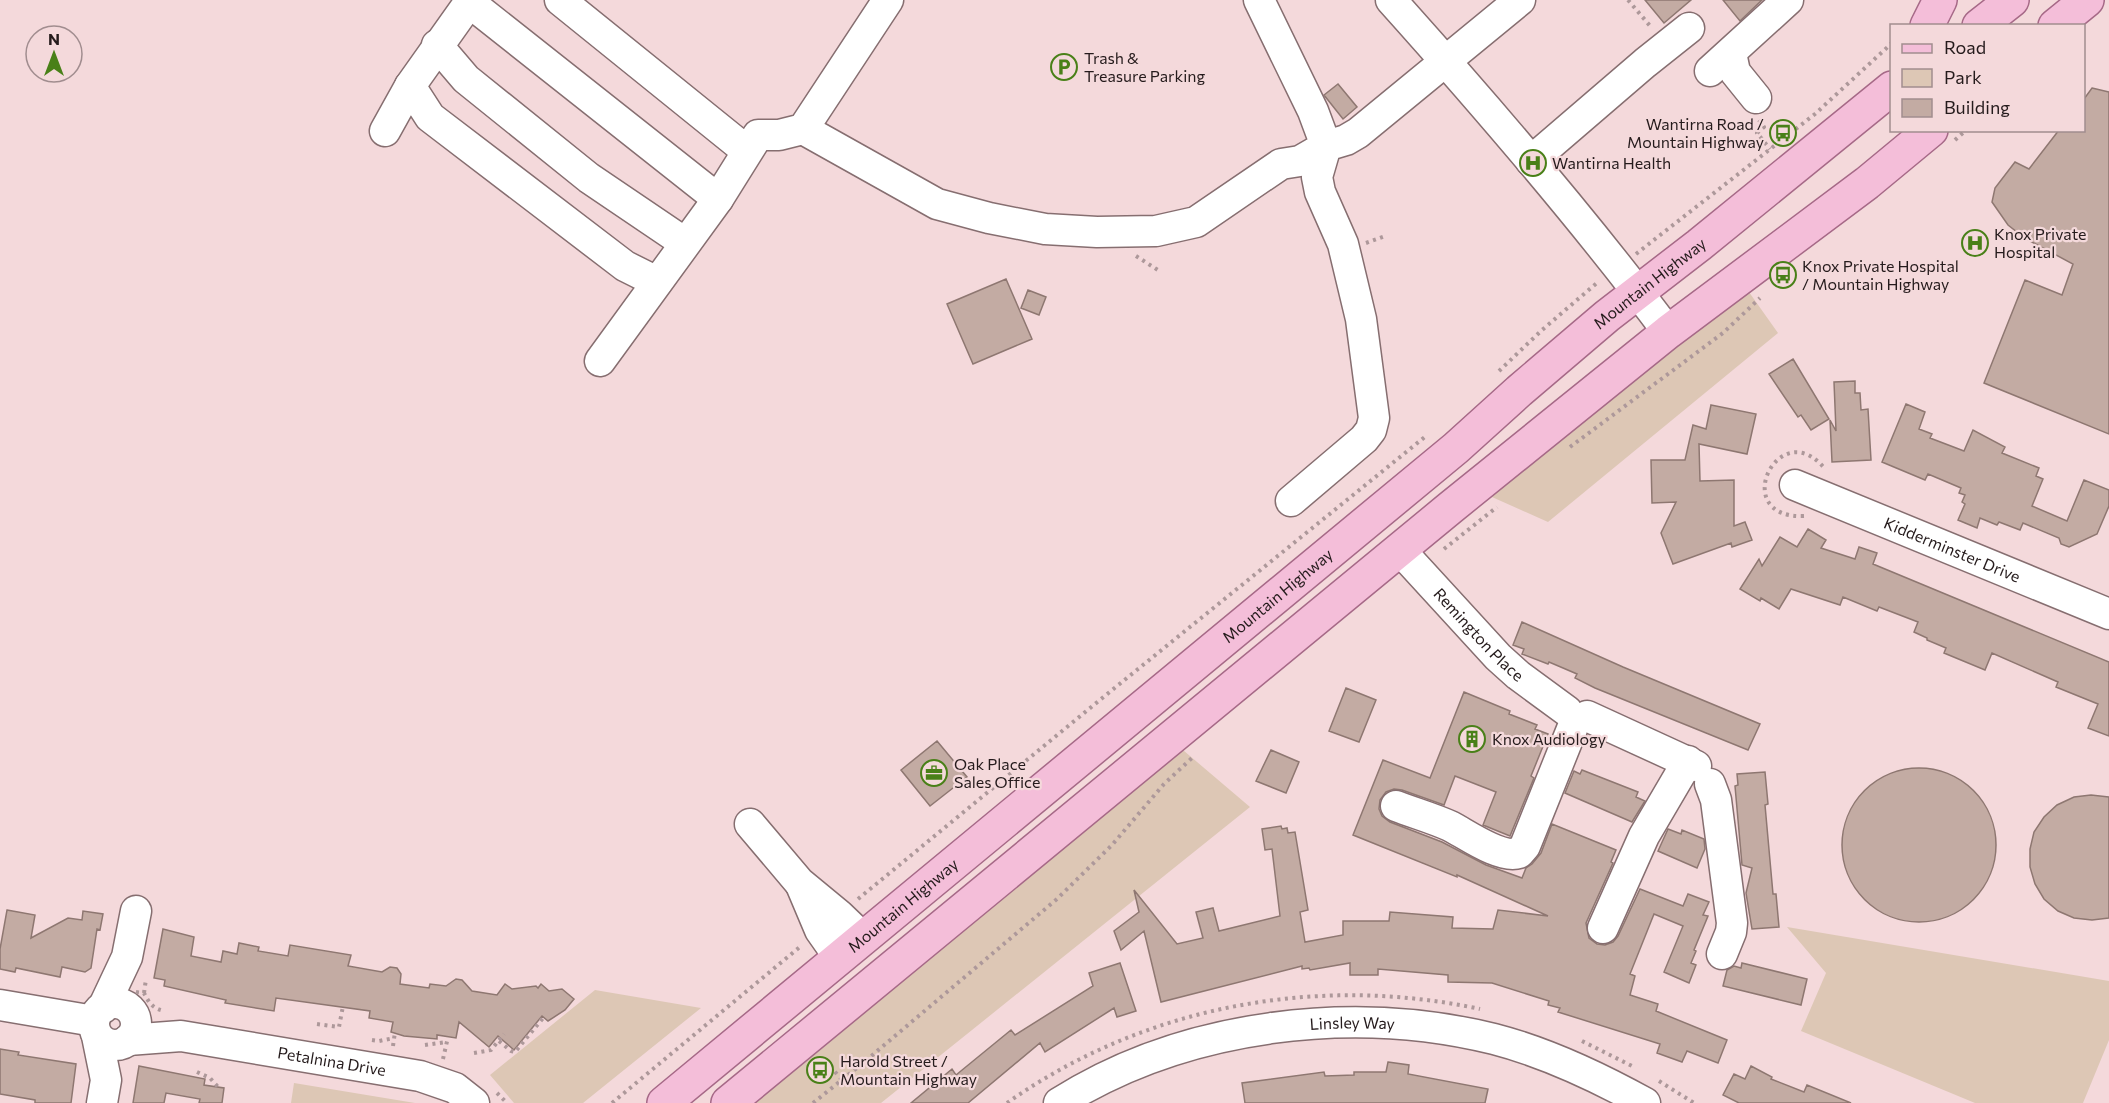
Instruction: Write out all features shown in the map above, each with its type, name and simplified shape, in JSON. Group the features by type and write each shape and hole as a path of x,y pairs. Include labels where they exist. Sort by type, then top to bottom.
{"main road":[{"path":"1928,24 1940,0"},
{"path":"1982,24 2012,0"},
{"path":"2021,24 2023,0"},
{"path":"2057,24 2087,0"},
{"name":"Mountain Highway","path":"664,1103 1456,448 1519,391 1627,279 1699,245 1889,97"},
{"path":"728,1103 1400,549 1668,332 1867,183 1920,134"},
{"path":"851,947 877,979"}],"street":[{"path":"560,0 747,151"},
{"path":"600,361 718,199 759,135 779,135 803,129 888,0"},
{"path":"1259,0 1313,111 1326,146"},
{"path":"1391,0 1531,161 1668,332"},
{"path":"1309,169 1326,146 1346,140 1358,133 1520,0"},
{"path":"1759,100 1745,62 1720,62 1788,0"},
{"path":"385,131 410,86 470,1 718,199"},
{"path":"1531,161 1689,28"},
{"path":"437,45 466,79 589,178 686,243"},
{"path":"410,86 430,117 625,266 657,282"},
{"path":"803,129 937,204 989,218 1045,228 1097,232 1156,231 1196,222 1281,164 1309,169"},
{"path":"1291,501 1364,439 1371,430 1374,418 1361,319 1343,244 1309,169"},
{"name":"Kidderminster Drive","path":"1795,485 2109,614"},
{"name":"Remington Place","path":"1400,549 1498,657 1575,719 1698,770"},
{"path":"1396,806 1449,826 1473,841 1509,854 1519,853 1526,846 1575,719"},
{"path":"1603,928 1644,836 1698,770 1716,800 1732,924 1722,954"},
{"path":"750,824 851,947"},
{"path":"104,1091 119,1059 116,1025 136,910"},
{"name":"Petalnina Drive","path":"0,1005 420,1076 455,1088 474,1103"},
{"name":"Linsley Way","path":"1059,1103 1114,1073 1158,1056 1206,1042 1257,1030 1311,1024 1376,1021 1437,1027 1496,1040 1557,1060 1603,1080 1645,1103"}],"path":[{"path":"1628,0 1658,35"},
{"path":"1496,374 1542,330 1627,279 1647,247 1815,114 1890,45"},
{"path":"1759,100 1764,127 1757,133 1770,149"},
{"path":"1566,450 1723,333 1767,291"},
{"path":"612,1103 1101,699 1431,432"},
{"path":"1439,554 1505,500"},
{"path":"813,1103 1057,898 1112,845 1164,784 1196,754"},
{"path":"317,1024 339,1027 343,1006"},
{"path":"499,1041 515,1052 543,1018"},
{"path":"474,1053 491,1050 504,1034"},
{"path":"372,1040 379,1041 394,1035 392,1050"},
{"path":"425,1045 447,1039 443,1059"},
{"path":"818,1073 828,1066 842,1080"},
{"path":"197,1072 210,1078 218,1087"}],"green space":[{"path":"1739,278 1778,333 1548,522 1474,489"},
{"path":"1170,739 1250,807 881,1103 728,1103"},
{"path":"1787,927 2109,981 2109,1040 2083,1103 1975,1103 1801,1031 1826,973"},
{"path":"595,990 701,1008 583,1103 514,1103 490,1075"},
{"path":"294,1083 415,1103 291,1103"}],"building":[{"path":"1645,0 1691,0 1664,23"},
{"path":"1723,0 1762,0 1740,21"},
{"path":"1338,84 1357,107 1343,119 1324,95"},
{"path":"2092,88 2109,92 2109,434 1984,383 2025,280 2062,295 2073,264 2026,239 2008,225 1992,202 1995,188 2015,162 2029,169 2057,132 2085,132 2085,98"},
{"path":"1006,279 1032,339 973,364 947,304"},
{"path":"1028,290 1046,297 1039,315 1021,308"},
{"path":"1793,359 1829,419 1811,430 1801,415 1798,417 1769,374"},
{"path":"1855,381 1855,393 1860,393 1861,410 1868,409 1871,460 1832,462 1830,420 1836,431 1834,382"},
{"path":"1906,404 1925,412 1919,429 1932,434 1930,438 1964,451 1973,430 2005,447 2002,453 2039,468 2036,476 2043,479 2032,506 2067,521 2084,480 2109,490 2109,506 2097,534 2069,547 2061,544 2059,538 2023,523 2020,530 1999,522 1997,525 1980,518 1977,528 1958,520 1965,504 1962,502 1965,495 1959,493 1961,488 1928,474 1925,480 1882,462"},
{"path":"1711,405 1756,414 1747,454 1699,444 1700,481 1734,480 1734,526 1745,522 1752,540 1732,547 1731,543 1673,564 1661,533 1676,502 1652,503 1651,460 1685,460 1693,425 1706,429"},
{"path":"1808,529 1826,540 1821,548 1855,559 1859,547 1877,553 1873,564 2109,662 2109,736 2088,728 2098,704 2056,687 2058,682 1992,653 1985,670 1944,653 1946,648 1914,632 1918,622 1879,607 1877,611 1843,597 1840,605 1791,589 1779,609 1740,589 1759,559 1762,566 1780,537 1797,547"},
{"path":"1522,622 1760,724 1748,750 1595,688 1575,678 1577,674 1549,662 1548,664 1522,654 1524,649 1513,645"},
{"path":"1346,688 1376,700 1359,742 1329,731"},
{"path":"1464,692 1510,711 1509,714 1537,725 1535,729 1548,734 1531,776 1534,778 1510,836 1483,825 1496,792 1455,776 1444,805 1394,789 1386,792 1380,800 1379,809 1382,816 1390,822 1442,842 1486,865 1522,878 1526,868 1541,853 1552,824 1616,850 1611,862 1613,863 1586,923 1589,938 1597,944 1605,945 1613,942 1618,936 1640,889 1683,906 1688,894 1709,902 1703,915 1708,916 1694,950 1696,951 1691,963 1696,965 1689,983 1664,972 1683,926 1654,914 1630,974 1635,976 1630,995 1658,1004 1656,1011 1727,1040 1718,1063 1687,1051 1682,1062 1657,1053 1660,1044 1558,1012 1560,1008 1548,1005 1549,1001 1492,983 1448,982 1448,975 1378,969 1378,975 1350,975 1350,963 1310,970 1309,968 1302,969 1302,966 1161,1002 1144,931 1121,950 1114,931 1139,912 1134,890 1177,944 1203,938 1196,912 1213,908 1219,931 1280,916 1272,849 1265,850 1262,829 1281,826 1282,829 1287,828 1288,833 1295,832 1308,910 1300,912 1305,942 1343,935 1343,921 1389,921 1390,912 1453,917 1452,928 1493,929 1498,910 1548,916 1457,875 1457,877 1353,835 1383,760 1430,778"},
{"name":"Oak Place Sales Office","path":"937,741 967,777 930,806 901,770"},
{"path":"1271,750 1299,762 1286,793 1256,781"},
{"path":"1919,768 1934,769 1949,774 1974,790 1990,815 1995,830 1995,860 1990,875 1974,900 1949,916 1934,921 1919,922 1904,921 1889,916 1864,900 1848,875 1843,860 1842,845 1843,830 1848,815 1864,790 1889,774 1904,769"},
{"path":"1582,770 1638,792 1636,797 1645,801 1632,822 1565,793 1574,771 1580,774"},
{"path":"1765,772 1768,804 1765,805 1773,894 1776,894 1779,927 1752,929 1746,893 1752,868 1742,865 1735,786 1738,785 1737,774"},
{"path":"2091,795 2109,797 2109,918 2092,920 2074,918 2058,911 2044,899 2035,884 2030,867 2030,849 2034,832 2044,817 2057,805 2074,797"},
{"path":"1668,829 1681,834 1682,830 1704,839 1705,849 1697,868 1658,851"},
{"path":"7,910 35,915 31,938 68,918 82,920 83,911 103,914 100,930 97,929 91,968 85,972 62,967 60,977 16,968 15,972 0,969 0,949"},
{"path":"163,929 194,937 191,956 221,962 223,951 237,954 239,943 259,947 258,951 288,956 290,945 351,955 348,966 382,972 390,967 397,968 401,974 400,984 429,988 430,984 446,986 456,979 462,980 472,991 497,995 505,984 512,989 536,986 538,988 541,984 549,991 562,989 574,999 565,1010 548,1021 542,1016 514,1050 498,1036 489,1047 459,1022 456,1038 437,1035 437,1039 404,1036 391,1032 393,1022 369,1018 370,1011 276,998 274,1011 225,1003 226,1000 164,986 165,980 154,978"},
{"path":"1120,963 1136,1011 1117,1017 1114,1008 1045,1052 1040,1043 968,1103 911,1103 952,1069 956,1075 1011,1030 1015,1035 1093,986 1089,973"},
{"path":"1742,963 1807,979 1801,1005 1723,986 1727,970 1734,966 1741,968"},
{"path":"0,1049 19,1052 18,1055 76,1064 71,1103 35,1103 35,1100 0,1094"},
{"path":"1388,1062 1409,1065 1408,1074 1488,1089 1485,1103 1245,1103 1242,1083 1324,1072 1325,1076 1354,1075 1354,1072 1386,1072"},
{"path":"139,1066 205,1079 204,1085 224,1088 222,1103 199,1103 200,1099 166,1093 164,1103 133,1103"},
{"path":"1751,1066 1772,1077 1771,1079 1804,1092 1807,1085 1851,1103 1739,1103 1723,1095 1734,1074 1745,1079"}],"place":[{"name":"Trash & Treasure Parking","path":"1064,67"},
{"name":"Wantirna Road / Mountain Highway","path":"1783,133"},
{"name":"Wantirna Health","path":"1533,163"},
{"name":"Knox Private Hospital","path":"1975,243"},
{"name":"Knox Private Hospital / Mountain Highway","path":"1783,275"},
{"name":"Knox Audiology","path":"1472,739"},
{"name":"Oak Place Sales Office","path":"934,773"},
{"name":"Harold Street / Mountain Highway","path":"820,1070"}]}
